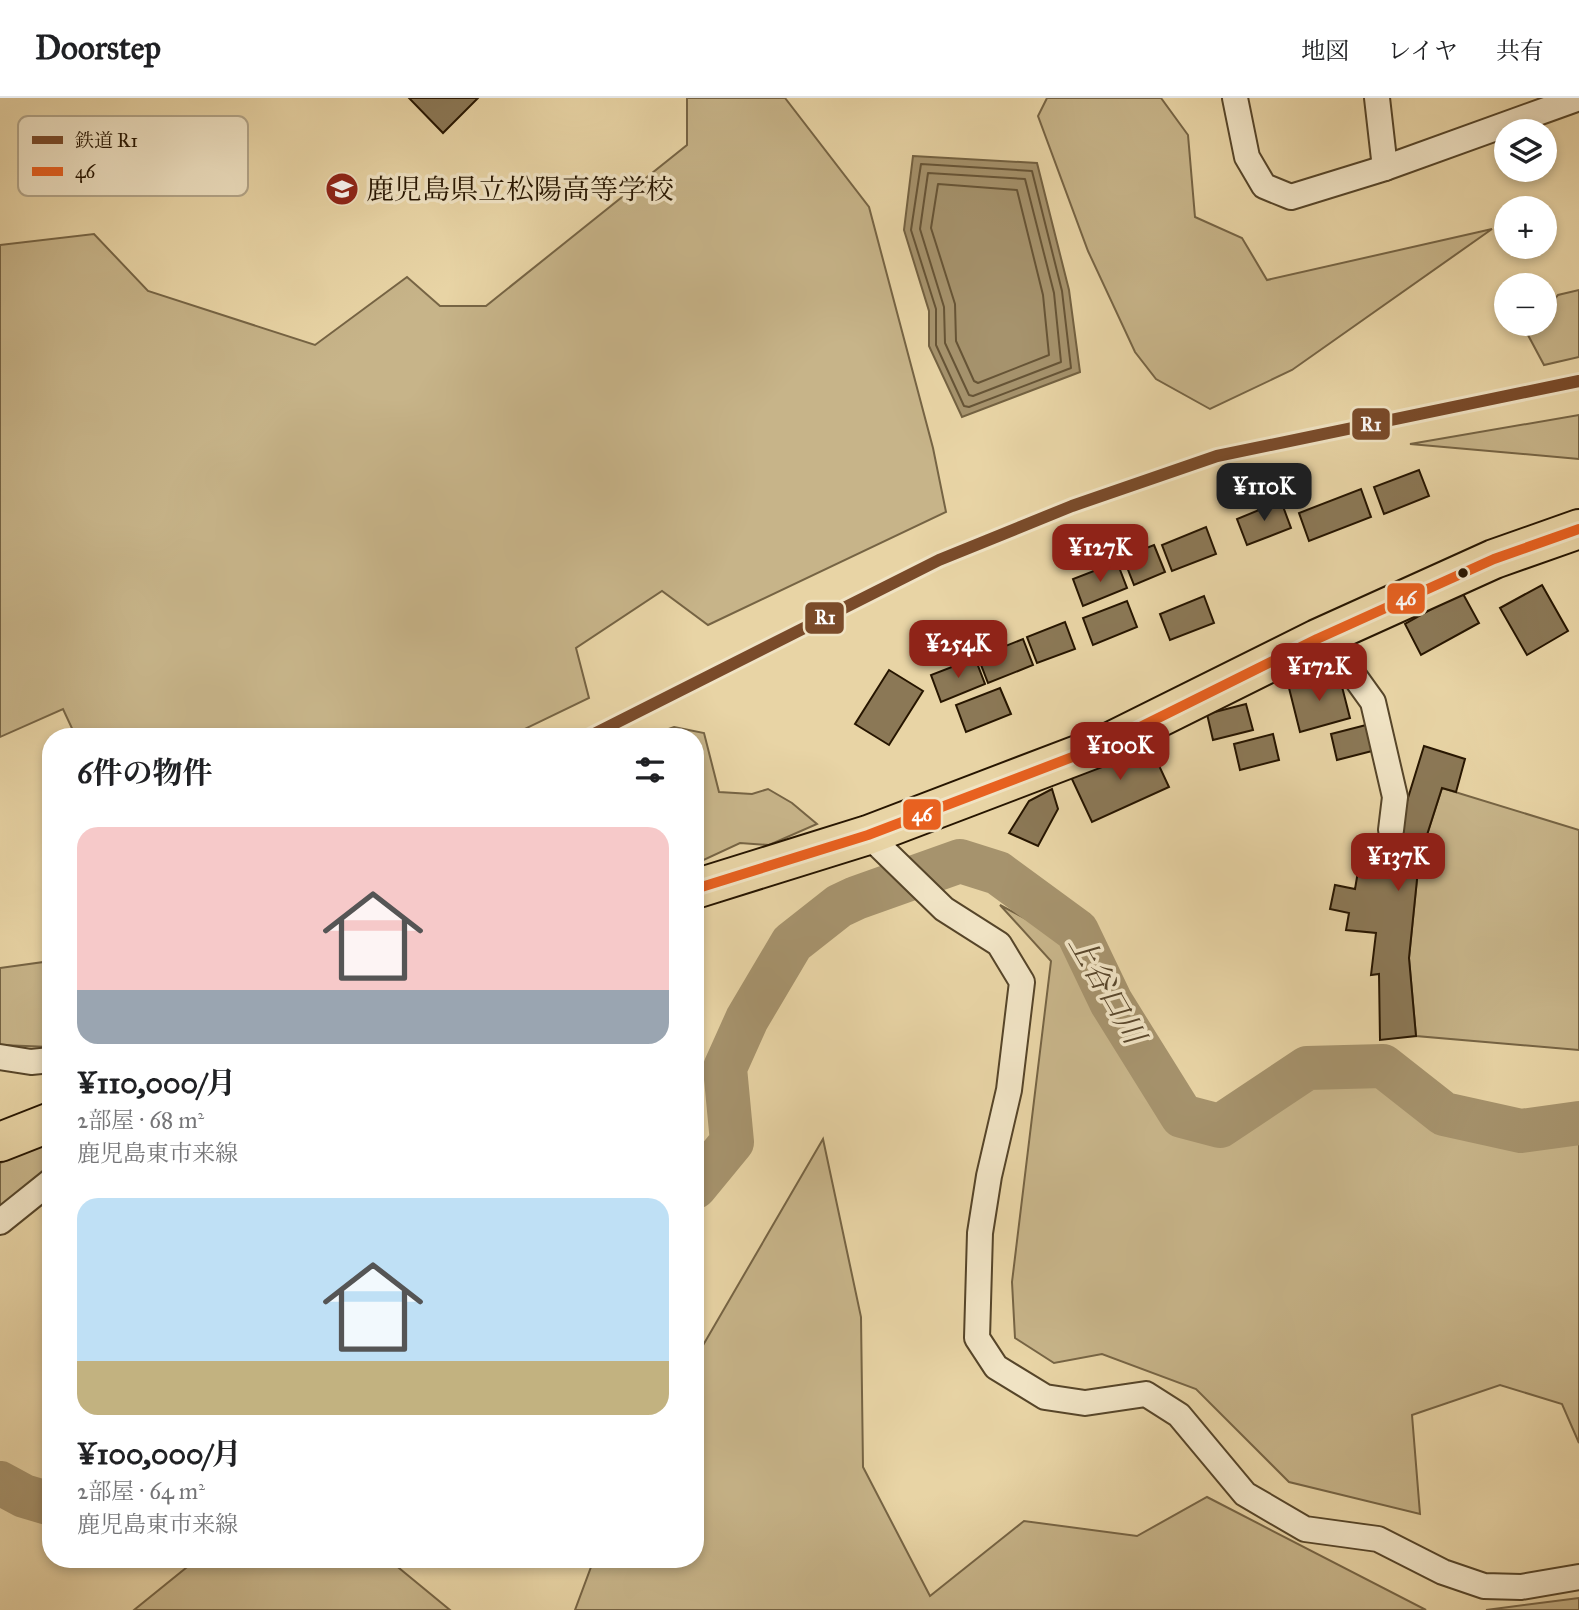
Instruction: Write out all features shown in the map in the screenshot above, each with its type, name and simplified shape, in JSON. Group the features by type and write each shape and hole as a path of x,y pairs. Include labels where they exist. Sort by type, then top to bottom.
{"main road":[{"path":"704,886 868,835 1104,745 1317,639 1494,559 1579,529"},
{"path":"0,1142 42,1126"}],"street":[{"path":"1235,98 1247,157 1264,186 1292,197 1385,168 1579,98"},
{"path":"1377,98 1385,168"},
{"path":"1317,639 1324,652 1355,677 1373,702 1395,797 1391,830"},
{"path":"868,835 944,909 999,944 1022,982 1009,1090 989,1176 980,1233 977,1338 996,1367 1045,1397 1085,1403 1146,1394 1179,1415 1245,1494 1305,1529 1378,1539 1443,1572 1484,1586 1521,1587 1579,1577"},
{"path":"0,1057 31,1062 42,1061"},
{"path":"0,1222 42,1188"}],"shaded area":[{"path":"687,98 785,98 869,207 933,448 946,512 708,625 662,591 576,648 589,698 527,728 72,728 63,709 0,737 0,245 94,234 148,291 315,345 407,277 440,306 486,306 687,145"},
{"path":"1047,98 1161,98 1188,135 1195,217 1242,238 1267,280 1492,229 1292,370 1210,409 1156,379 1135,352 1088,251 1038,116"},
{"path":"1579,290 1579,357 1544,365 1529,336 1557,336 1558,295"},
{"path":"1579,415 1579,459 1410,444"},
{"path":"704,733 719,792 752,794 768,789 792,803 817,824 769,845 740,843 704,860"},
{"path":"1442,788 1579,830 1579,1050 1416,1036 1409,958 1419,860"},
{"path":"1000,905 1064,939 1173,1130 1218,1140 1309,1081 1371,1080 1440,1127 1524,1148 1579,1140 1579,1443 1562,1404 1500,1385 1412,1415 1420,1514 1289,1482 1196,1389 1102,1354 1054,1363 1015,1338 1012,1282 1051,961"},
{"path":"42,962 42,1047 0,1045 0,968"},
{"path":"823,1139 861,1317 863,1467 930,1596 1024,1521 1137,1536 1207,1497 1426,1610 575,1610 591,1568 704,1568 704,1344"},
{"path":"42,1146 42,1174 22,1193 0,1207 0,1163"},
{"path":"186,1568 399,1568 450,1610 134,1610"},
{"path":"1579,1598 1579,1610 1486,1610"}],"water":[{"path":"913,156 1037,163 1069,290 1080,372 962,417 929,346 929,311 904,230"}],"building":[{"path":"409,98 478,98 443,133"},
{"path":"1419,470 1429,496 1384,514 1374,487"},
{"path":"1361,489 1371,517 1309,541 1299,513"},
{"path":"1281,501 1291,528 1247,545 1237,519"},
{"path":"1206,527 1216,554 1172,571 1162,545"},
{"path":"1154,545 1165,572 1134,585 1123,557"},
{"path":"1117,562 1127,588 1083,606 1073,579"},
{"path":"1542,585 1568,631 1527,655 1500,608"},
{"path":"1462,592 1479,623 1421,655 1405,624"},
{"path":"1204,596 1214,623 1170,640 1160,614"},
{"path":"1127,601 1137,627 1093,645 1083,618"},
{"path":"1065,622 1075,649 1037,663 1027,637"},
{"path":"1023,639 1033,665 988,683 978,657"},
{"path":"975,658 985,684 941,702 931,675"},
{"path":"889,670 923,691 889,745 855,724"},
{"path":"1339,675 1350,718 1300,732 1289,688"},
{"path":"1000,688 1011,714 966,732 956,705"},
{"path":"1246,704 1253,730 1213,740 1207,714"},
{"path":"1370,724 1376,750 1337,760 1331,734"},
{"path":"1273,734 1279,760 1240,770 1234,744"},
{"path":"1148,742 1169,787 1092,822 1071,777"},
{"path":"1424,746 1465,759 1456,792 1442,788 1419,860 1409,958 1416,1036 1380,1040 1379,974 1371,975 1376,933 1346,930 1349,913 1330,909 1335,885 1355,889 1362,848 1391,853"},
{"path":"1052,789 1058,809 1038,846 1009,833 1029,801"}],"waterway":[{"name":"上谷口川","path":"704,1176 732,1142 725,1068 747,1019 792,943 839,906 960,861 998,873 1077,931 1111,1002 1182,1116 1220,1126 1307,1068 1383,1066 1444,1114 1521,1131 1579,1123"},
{"name":"上谷口川","path":"0,1483 24,1496 42,1501"}],"rail line":[{"name":"R1","path":"606,728 939,560 1072,506 1217,456 1579,381"}],"transit line":[{"name":"46","path":"704,886 868,835 1104,745 1317,639 1494,559 1579,529"}],"place":[{"name":"鹿児島県立松陽高等学校","path":"342,189"}]}
